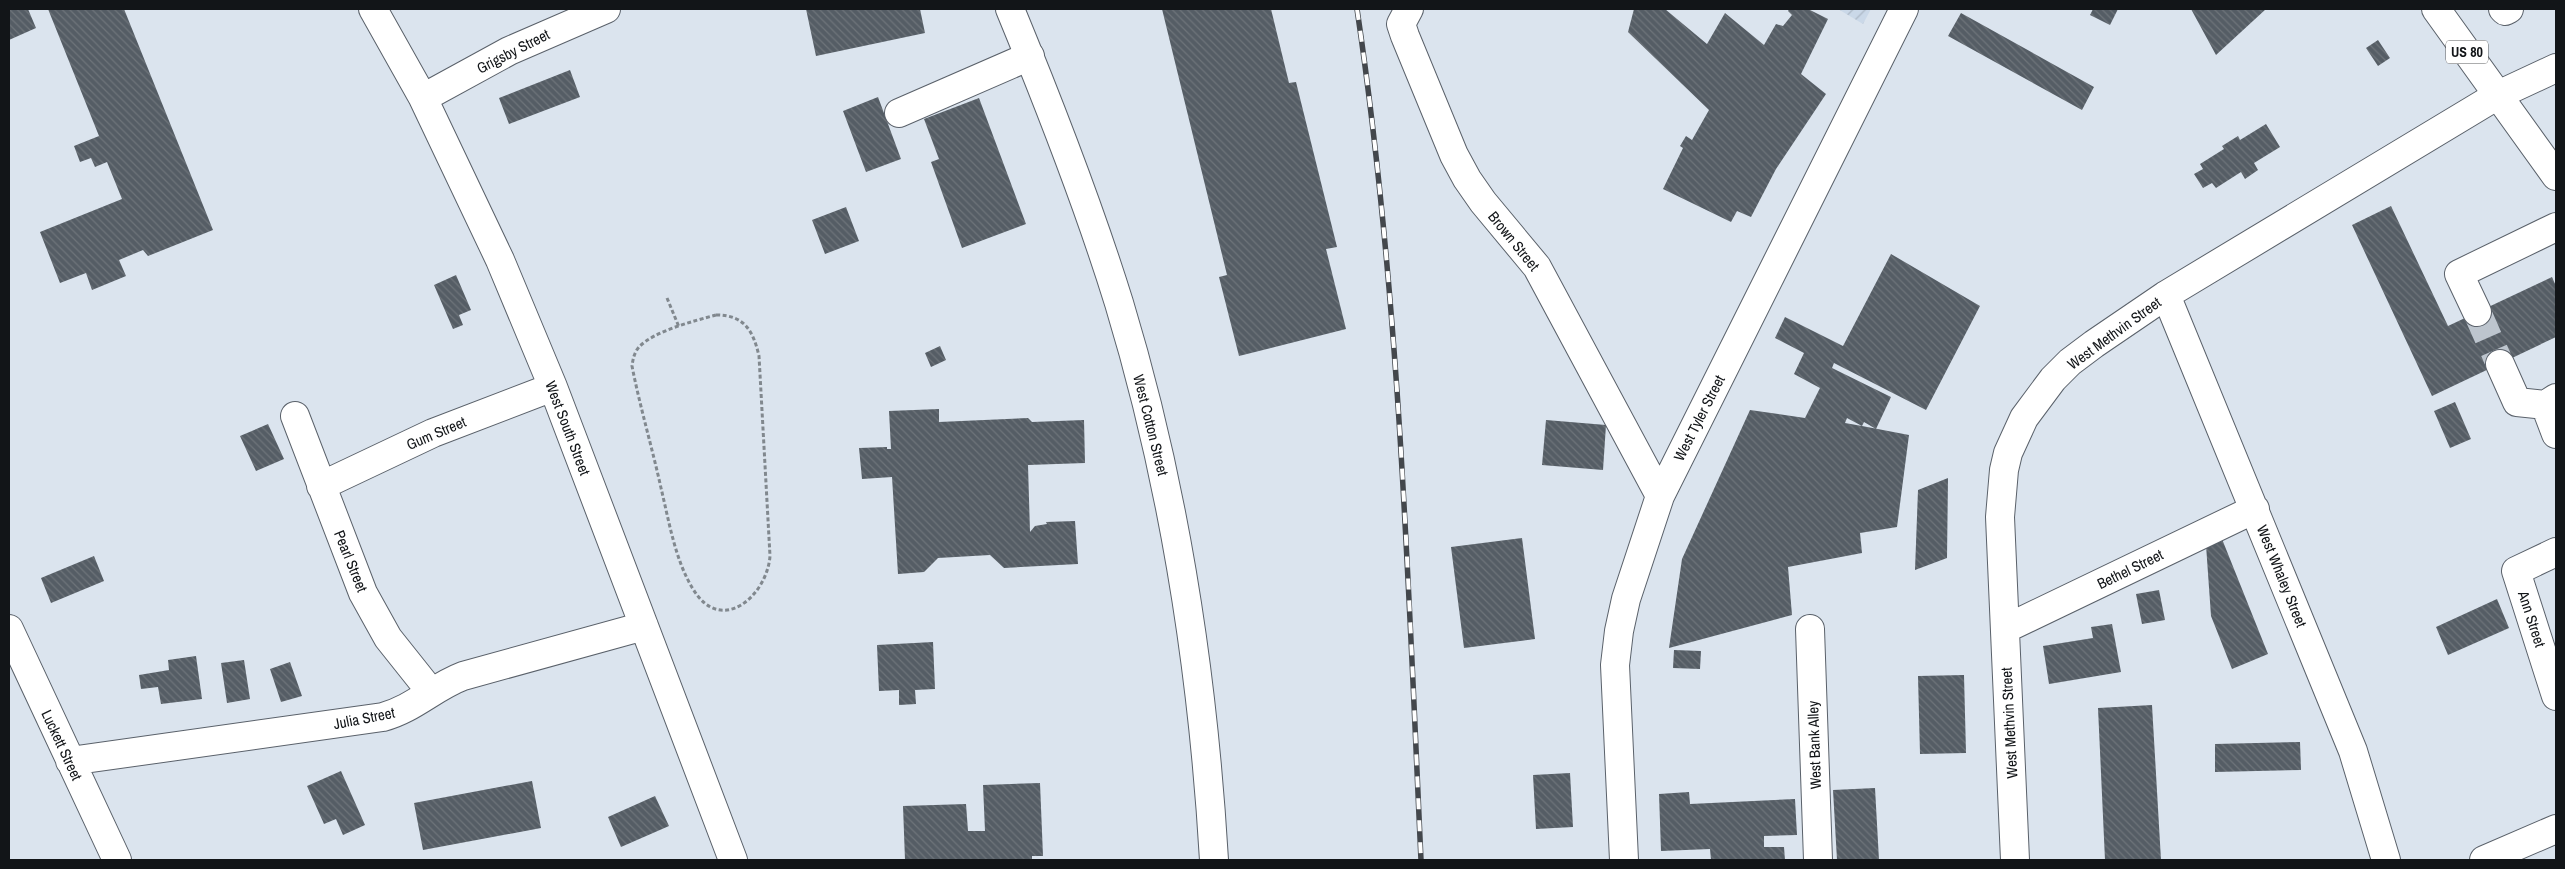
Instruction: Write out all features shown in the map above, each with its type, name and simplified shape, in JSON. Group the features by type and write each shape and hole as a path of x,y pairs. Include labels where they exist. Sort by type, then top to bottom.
{"street":[{"name":"West South Street","path":"373,9 423,98 485,227 553,387 733,860"},
{"name":"Grigsby Street","path":"423,98 509,51 606,9"},
{"name":"West Cotton Street","path":"1010,9 1062,134 1102,249 1129,340 1160,460 1188,606 1196,666 1214,860"},
{"name":"Brown Street","path":"1409,9 1402,24 1405,36 1454,155 1483,202 1537,267 1660,496"},
{"name":"West Tyler Street","path":"1624,860 1615,666 1619,631 1626,599 1660,496 1904,9"},
{"name":"US 80","path":"2436,9 2556,176"},
{"path":"2503,9 2505,11 2509,9"},
{"path":"899,113 1030,56"},
{"name":"West Methvin Street","path":"2015,860 2001,493 2008,453 2016,434 2036,400 2070,362 2166,295 2498,95 2556,68"},
{"path":"2477,312 2459,274 2556,227"},
{"name":"West Whaley Street","path":"2166,295 2356,757 2386,860"},
{"path":"2500,364 2517,402 2550,401 2556,434"},
{"name":"Gum Street","path":"321,486 433,433 553,387"},
{"name":"Pearl Street","path":"295,416 356,577 374,614 402,658 431,692"},
{"name":"Bethel Street","path":"2005,629 2255,509"},
{"name":"Ann Street","path":"2556,552 2516,571 2556,696"},
{"name":"Julia Street","path":"70,761 383,717 404,710 431,692 473,673 644,626"},
{"name":"Luckett Street","path":"9,629 117,860"},
{"name":"West Bank Alley","path":"1810,629 1818,860"},
{"path":"2484,860 2556,829"}],"path":[{"path":"667,298 679,326"},
{"path":"716,315 733,316 753,336 760,356 769,564 763,580 746,604 737,609 726,610 708,606 699,598 686,576 672,532 634,374 634,356 638,348 653,337 679,326 716,315"}],"shaded area":[{"path":"1838,9 1871,9 1863,24"}],"building":[{"path":"28,9 36,28 9,40 9,10"},
{"path":"48,9 124,9 213,230 148,256 143,250 119,260 126,276 92,290 86,273 60,283 40,232 122,199 107,162 95,167 91,158 80,162 74,146 99,136"},
{"path":"806,9 920,9 925,33 816,56"},
{"path":"1162,9 1271,9 1289,83 1296,82 1337,247 1326,249 1346,329 1239,356 1219,277 1227,275"},
{"path":"1634,9 1665,9 1707,44 1725,13 1764,45 1776,24 1783,26 1792,15 1788,11 1789,9 1808,9 1828,19 1801,74 1826,94 1776,169 1751,217 1737,211 1731,222 1663,189 1683,148 1680,146 1686,136 1692,140 1709,110 1628,32"},
{"path":"2093,9 2118,9 2110,25 2090,15"},
{"path":"2191,9 2266,9 2216,55"},
{"path":"1961,13 2094,87 2082,110 1948,36"},
{"path":"2378,40 2390,58 2378,66 2366,48"},
{"path":"570,70 580,97 509,124 499,98"},
{"path":"878,97 901,159 866,172 843,111"},
{"path":"979,98 1026,224 962,248 931,162 939,159 924,119"},
{"path":"2266,124 2280,147 2254,163 2258,170 2245,179 2241,172 2216,188 2212,183 2203,188 2194,174 2203,169 2200,164 2224,149 2222,146 2238,136 2240,140"},
{"path":"2391,206 2448,326 2552,277 2556,286 2556,337 2432,396 2352,225"},
{"path":"846,207 859,241 825,254 812,220"},
{"path":"1891,254 1980,306 1926,410 1834,363 1832,368 1891,397 1876,429 1909,435 1897,527 1860,533 1862,553 1788,567 1792,615 1669,648 1682,559 1750,410 1805,418 1820,388 1794,374 1804,353 1775,338 1785,317 1843,346","holes":["1847,418 1862,426 1845,423","1864,422 1875,429 1862,426"]},
{"path":"456,275 471,310 459,315 463,325 453,329 434,285"},
{"path":"940,346 946,360 931,367 925,353"},
{"path":"2455,402 2471,439 2450,448 2434,411"},
{"path":"939,409 939,422 1028,418 1032,422 1084,420 1085,463 1028,465 1030,532 1035,526 1047,524 1046,522 1075,521 1078,564 1004,568 990,555 938,558 924,572 898,574 892,477 862,479 859,448 887,447 887,449 891,449 889,411"},
{"path":"1546,420 1606,425 1603,470 1542,465"},
{"path":"268,424 284,459 256,471 240,436"},
{"path":"1948,478 1947,558 1915,570 1918,490"},
{"path":"1522,538 1535,639 1464,648 1451,547"},
{"path":"2222,539 2268,654 2232,669 2211,616 2206,545"},
{"path":"94,556 104,581 51,603 41,578"},
{"path":"2159,590 2165,620 2142,624 2136,594"},
{"path":"2497,599 2509,628 2448,655 2436,627"},
{"path":"2112,624 2121,672 2049,684 2043,646 2093,638 2091,627"},
{"path":"933,642 935,689 915,690 916,704 899,705 899,690 879,691 877,645"},
{"path":"1674,650 1701,651 1700,669 1673,668"},
{"path":"196,656 202,699 161,704 158,687 141,689 139,675 169,670 168,660"},
{"path":"244,660 250,699 227,703 221,663"},
{"path":"290,662 302,696 281,702 270,669"},
{"path":"1964,675 1966,753 1920,754 1918,676"},
{"path":"2152,705 2161,860 2105,860 2098,708"},
{"path":"2300,742 2301,770 2215,772 2215,744"},
{"path":"341,771 365,825 343,835 336,819 324,824 307,786"},
{"path":"1570,773 1573,827 1536,829 1533,775"},
{"path":"532,781 541,828 423,850 414,803"},
{"path":"1040,783 1043,856 1032,856 1032,860 905,860 903,806 966,804 968,831 985,831 983,785"},
{"path":"1875,788 1879,860 1837,860 1833,790"},
{"path":"1689,792 1690,804 1795,799 1797,835 1764,836 1764,847 1784,847 1785,860 1711,860 1710,849 1661,851 1659,794"},
{"path":"655,796 669,826 621,847 608,817"}],"tunnel":[{"path":"2477,312 2500,364"}],"railway":[{"path":"1357,9 1383,221 1392,327 1406,540 1421,860"}]}
